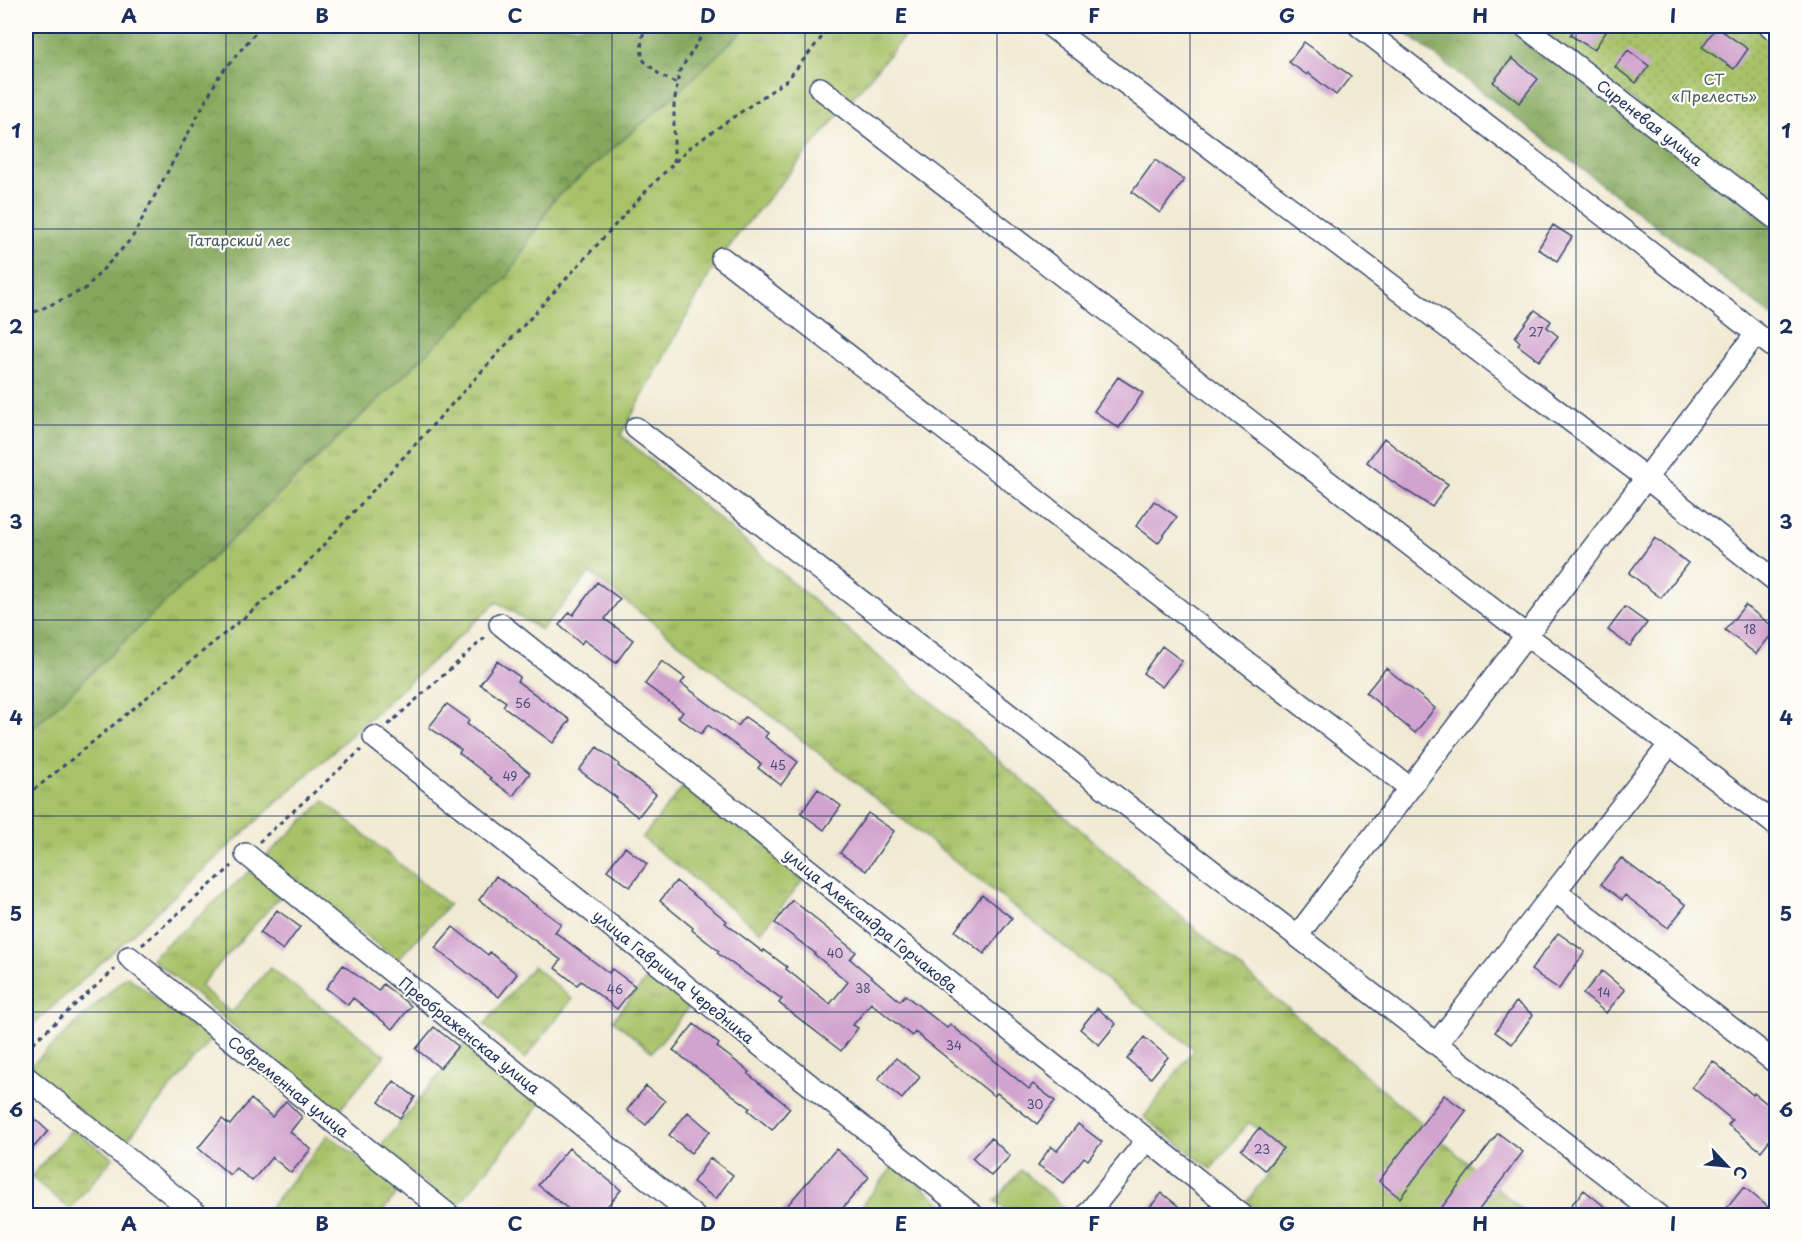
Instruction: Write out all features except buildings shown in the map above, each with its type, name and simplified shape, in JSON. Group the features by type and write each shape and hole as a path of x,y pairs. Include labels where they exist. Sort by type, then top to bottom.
{"street":[{"path":"1050,26 1646,478 1776,581"},
{"path":"1359,26 1776,349"},
{"name":"Сиреневая улица","path":"1524,26 1776,219"},
{"path":"1770,26 1776,31"},
{"path":"820,88 1526,635 1776,825"},
{"path":"722,258 1410,788"},
{"path":"1297,936 1756,334"},
{"path":"636,428 1659,1215"},
{"name":"улица Александра Горчакова","path":"500,624 1243,1215"},
{"name":"улица Гавриила Чередника","path":"374,737 974,1215"},
{"path":"1436,1044 1670,744"},
{"name":"Преображенская улица","path":"246,854 694,1215"},
{"path":"1555,891 1776,1063"},
{"name":"Современная улица","path":"129,957 450,1215"},
{"path":"26,1077 199,1215"},
{"path":"1086,1215 1147,1140"}],"path":[{"path":"26,316 85,289 132,238 219,76 261,26"},
{"path":"649,26 643,32 642,59 660,75 677,84"},
{"path":"674,163 674,105 679,72 708,26"},
{"path":"26,794 297,574 647,190 689,148 787,80 831,26"},
{"path":"26,1049 500,624"}],"green space":[{"name":"Татарский лес","path":"26,26 748,26 676,94 553,200 508,276 26,735"},
{"path":"748,26 913,26 739,233 711,272 621,435 1528,1215 1265,1215 1247,1201 1286,1151 1249,1122 1211,1169 1144,1117 1194,1049 590,573 541,630 497,602 26,1031 26,735 508,276 553,201 676,94"},
{"path":"1397,26 1516,26 1776,228 1776,319"},
{"name":"СТ «Прелесть»","path":"1536,26 1776,26 1776,211"},
{"path":"686,783 808,874 761,932 642,838"},
{"path":"324,801 449,905 397,960 265,857"},
{"path":"250,871 282,894 200,986 231,1013 270,968 385,1055 338,1112 151,958"},
{"path":"533,966 572,999 525,1059 484,1025"},
{"path":"654,970 694,1001 652,1052 613,1020"},
{"path":"127,976 211,1040 122,1146 28,1068"},
{"path":"466,1042 542,1102 456,1208 380,1147"},
{"path":"72,1129 113,1158 70,1209 31,1177"},
{"path":"328,1135 401,1189 379,1215 263,1216"},
{"path":"895,1164 957,1216 854,1216"},
{"path":"1021,1170 1065,1208 1059,1215 1012,1215 995,1201"},
{"path":"26,1173 31,1177 26,1183"}]}
